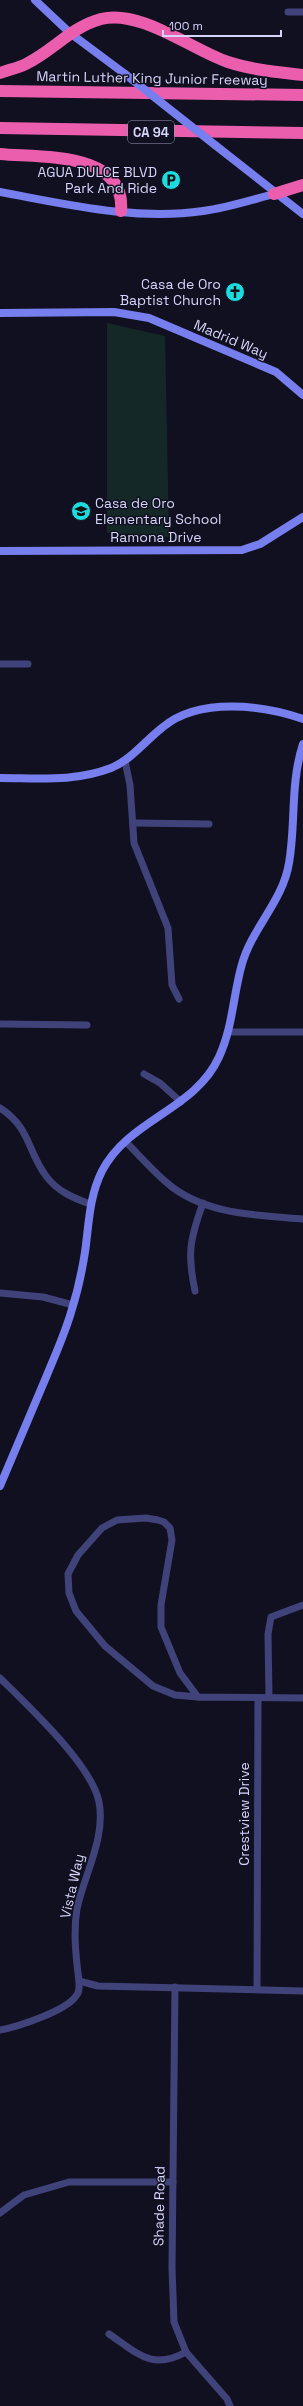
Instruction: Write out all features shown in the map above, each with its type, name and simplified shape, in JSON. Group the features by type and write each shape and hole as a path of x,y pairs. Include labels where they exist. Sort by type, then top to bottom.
{"highway":[{"path":"0,73 26,64 70,33 101,19 115,18 132,20 171,33 206,54 230,63 265,71 303,75"},
{"name":"Martin Luther King Junior Freeway","path":"0,91 303,95"},
{"name":"CA 94","path":"0,128 303,133"},
{"path":"0,154 77,162 103,170 118,186 122,202 121,211"},
{"path":"274,194 303,185"}],"street":[{"path":"35,0 70,33 215,145 274,194 303,214"},
{"path":"288,12 303,12"},
{"path":"0,192 121,211 154,214 203,211 274,194"},
{"name":"Madrid Way","path":"0,313 114,312 143,316 276,372 303,395"},
{"name":"Ramona Drive","path":"0,551 242,550 260,544 303,517"},
{"path":"0,664 28,664"},
{"path":"0,778 82,778 112,768 125,761 164,725 199,711 217,707 253,707 273,709 303,719"},
{"path":"0,1486 74,1305 84,1253 90,1204 102,1171 125,1140 143,1125 181,1102 199,1088 219,1059 229,1032 242,964 251,942 282,889 287,875 291,846 294,779 303,744"},
{"path":"125,761 130,784 134,843 168,928 172,985 179,999"},
{"path":"133,823 209,824"},
{"path":"0,1024 87,1025"},
{"path":"229,1032 303,1032"},
{"path":"144,1074 160,1083 181,1102"},
{"path":"0,1108 21,1128 41,1169 51,1183 72,1198 90,1204"},
{"path":"125,1140 166,1183 203,1203 242,1213 303,1219"},
{"path":"195,1291 189,1252 193,1231 203,1203"},
{"path":"0,1293 43,1298 74,1305"},
{"path":"198,1697 180,1673 161,1627 161,1605 172,1540 170,1528 164,1522 146,1518 117,1520 102,1528 78,1555 68,1574 69,1593 76,1611 105,1646 153,1686 175,1695 198,1697 303,1698"},
{"path":"269,1697 268,1634 271,1617 303,1604"},
{"name":"Vista Way","path":"0,1678 49,1726 87,1775 95,1790 99,1804 99,1834 76,1921 79,1981 79,1991 76,1998 64,2006 13,2028 0,2030"},
{"name":"Crestview Drive","path":"257,1989 258,1698"},
{"path":"79,1981 98,1986 303,1991"},
{"name":"Shade Road","path":"175,1987 173,2182 174,2322 186,2352 227,2399 230,2406"},
{"path":"0,2213 24,2196 69,2182 173,2182"},
{"path":"109,2334 142,2356 156,2360 172,2360 186,2352"}],"green space":[{"path":"107,323 165,336 169,537 107,533"}],"place":[{"name":"AGUA DULCE BLVD Park And Ride","path":"171,180"},
{"name":"Casa de Oro Baptist Church","path":"235,292"},
{"name":"Casa de Oro Elementary School","path":"81,511"}]}
